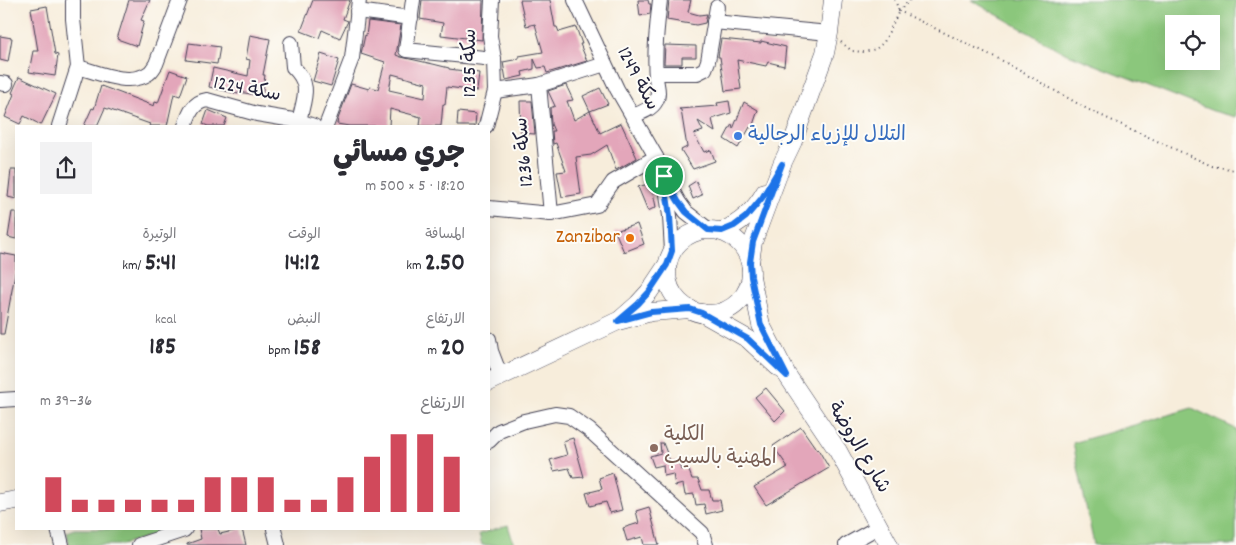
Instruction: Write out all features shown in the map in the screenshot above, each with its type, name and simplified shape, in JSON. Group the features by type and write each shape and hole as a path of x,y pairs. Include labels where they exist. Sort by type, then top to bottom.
{"main road":[{"name":"شارع الروضة","path":"715,230 734,226 746,217 762,198 782,164 793,141 825,53 833,0"},
{"name":"شارع الروضة","path":"782,164 753,242 751,270 761,325 787,376 838,451 889,545"},
{"path":"495,380 618,321 651,312 696,311 715,314 728,310 747,291 751,270 745,249 735,238 715,230 694,232 681,240 649,292 618,321"},
{"path":"670,258 667,278 671,290 679,301 696,311"},
{"name":"شارع الروضة","path":"696,311 748,339 787,376"},
{"path":"0,503 15,500"}],"street":[{"path":"59,125 78,67 73,0"},
{"path":"78,67 123,79 141,77 150,72 156,64 180,0"},
{"path":"414,0 406,50 494,59"},
{"name":"سكة 1235","path":"486,125 494,91 494,59 490,36 492,0"},
{"name":"سكة 1249","path":"575,0 617,89 656,157 678,201 686,212 715,230"},
{"path":"633,116 650,108 656,101 658,92 656,39 660,0"},
{"path":"326,125 352,58 358,5 411,18"},
{"path":"656,73 697,73 704,69 708,62 717,7"},
{"path":"714,22 829,33"},
{"path":"290,43 293,67 304,80 306,88 299,121"},
{"name":"سكة 1236","path":"494,91 539,86 605,64"},
{"name":"سكة 1236","path":"539,86 550,214"},
{"name":"سكة 1224","path":"185,125 193,108 202,101 207,100 258,114 311,125"},
{"path":"490,208 550,214 596,205 613,182 656,157"},
{"name":"سكة 1249","path":"664,176 670,216 670,258"},
{"path":"490,345 495,380"},
{"path":"0,400 15,399"},
{"path":"490,440 499,431 524,421 555,414 569,416 589,430 702,533 706,545"},
{"path":"846,545 880,526"},
{"path":"58,530 62,545"},
{"path":"139,545 184,530"},
{"path":"274,530 278,545"}],"path":[{"path":"895,0 899,11 999,59 1089,110 1212,166 1236,170"},
{"path":"829,33 852,51 864,52 876,49 884,42 899,11 910,0"}],"green space":[{"path":"971,0 1236,0 1236,117 1213,111 1063,52"},
{"path":"1192,408 1236,429 1236,545 1094,545 1073,443"},
{"path":"508,525 514,545 482,545 479,534"},
{"path":"72,530 172,530 119,545 69,545 67,532"}],"building":[{"path":"129,0 150,0 141,20 144,21 137,46 117,39"},
{"path":"313,0 350,0 343,19 348,21 340,38 322,30 319,38 301,31"},
{"path":"422,0 483,0 482,40 441,35 443,23 420,19"},
{"path":"520,0 550,0 555,27 557,27 559,32 576,27 587,61 547,73 545,67 538,68 534,59 534,69 522,72 523,76 506,80 503,62 519,59 519,56 543,52 535,24 526,26"},
{"path":"638,0 648,0 649,4 651,4 650,14 640,16"},
{"path":"669,0 691,0 688,12 699,15 707,14 705,23 696,25 667,20"},
{"path":"47,6 55,54 58,55 55,76 29,72 33,51 38,51 31,9"},
{"path":"368,21 401,25 396,55 449,69 479,73 477,91 447,87 441,125 420,125 421,117 390,109 389,125 337,124 351,84 369,89 370,87 378,89 385,62 361,54","holes":["392,74 426,83 425,98 389,90"]},
{"path":"250,35 270,39 263,75 265,75 262,96 239,92 238,94 209,87 213,68 248,76 250,60 246,59"},
{"path":"0,36 12,38 8,62 0,60"},
{"path":"721,39 761,43 761,41 786,47 784,66 768,62 766,66 737,60 741,89 725,91 720,57 718,57"},
{"path":"189,43 220,47 217,64 186,60"},
{"path":"665,45 696,46 696,57 682,57 682,64 664,64"},
{"path":"321,54 339,60 331,86 313,81"},
{"path":"170,70 187,76 180,96 174,94 167,125 150,125 105,108 97,125 84,125 92,108 94,109 101,86 154,106 155,102 158,103"},
{"path":"19,77 56,94 41,125 24,116 20,124 5,117"},
{"path":"566,85 573,100 567,101 574,120 590,111 600,133 621,123 637,158 616,170 607,145 591,155 576,157 581,194 562,197 557,172 566,171 556,143 553,144 552,131 554,131 551,124 550,108 555,106 548,91"},
{"path":"600,88 608,104 590,111 583,96"},
{"path":"520,101 532,101 535,134 521,133"},
{"path":"729,101 731,113 712,119 715,132 698,121 703,131 694,134 704,152 711,150 715,161 693,169 681,150 687,147 681,110 679,109 718,106 717,103"},
{"path":"744,102 758,110 752,128 750,127 738,148 724,139 732,124 733,129"},
{"path":"208,110 227,118 224,125 203,124"},
{"path":"458,112 476,114 475,125 457,125"},
{"path":"11,170 15,170 15,199 8,197"},
{"path":"696,181 702,195 693,199 688,186"},
{"path":"651,183 656,207 648,211 638,187"},
{"path":"12,212 15,212 15,239 8,237"},
{"name":"Zanzibar","path":"637,224 644,244 624,252 615,231"},
{"path":"0,253 15,256 15,274 4,334 0,334"},
{"path":"766,388 785,411 775,421 755,397"},
{"path":"801,427 818,449 829,468 766,505 754,487 788,467 773,446"},
{"path":"573,438 584,477 573,478 569,468 554,471 550,460 567,455 563,441"},
{"path":"660,443 663,443 670,461 678,461 681,470 688,468 692,479 698,479 702,490 709,490 712,500 720,500 722,510 706,514 704,504 696,505 694,494 685,495 683,484 675,486 673,474 664,476 663,465 654,467 650,456 661,453"},
{"path":"613,473 622,510 610,513 606,502 590,506 586,493 602,489 599,478"},
{"path":"649,507 659,545 644,545 642,537 627,541 623,528 639,523 636,511"},
{"path":"199,530 218,530 220,534 242,530 246,545 187,545 201,539"}],"place":[{"name":"التلال للإزياء الرجالية","path":"738,136"},
{"name":"Zanzibar","path":"630,238"},
{"name":"الكلية المهنية بالسيب","path":"654,448"}],"route":[{"path":"782,164 753,242 750,262 751,277 761,325 787,376 748,339 702,313 690,309 651,312 618,321 649,292 667,265 672,251 670,216 664,176 686,212 708,230 722,231 734,226 746,217 762,198 782,164"}]}
